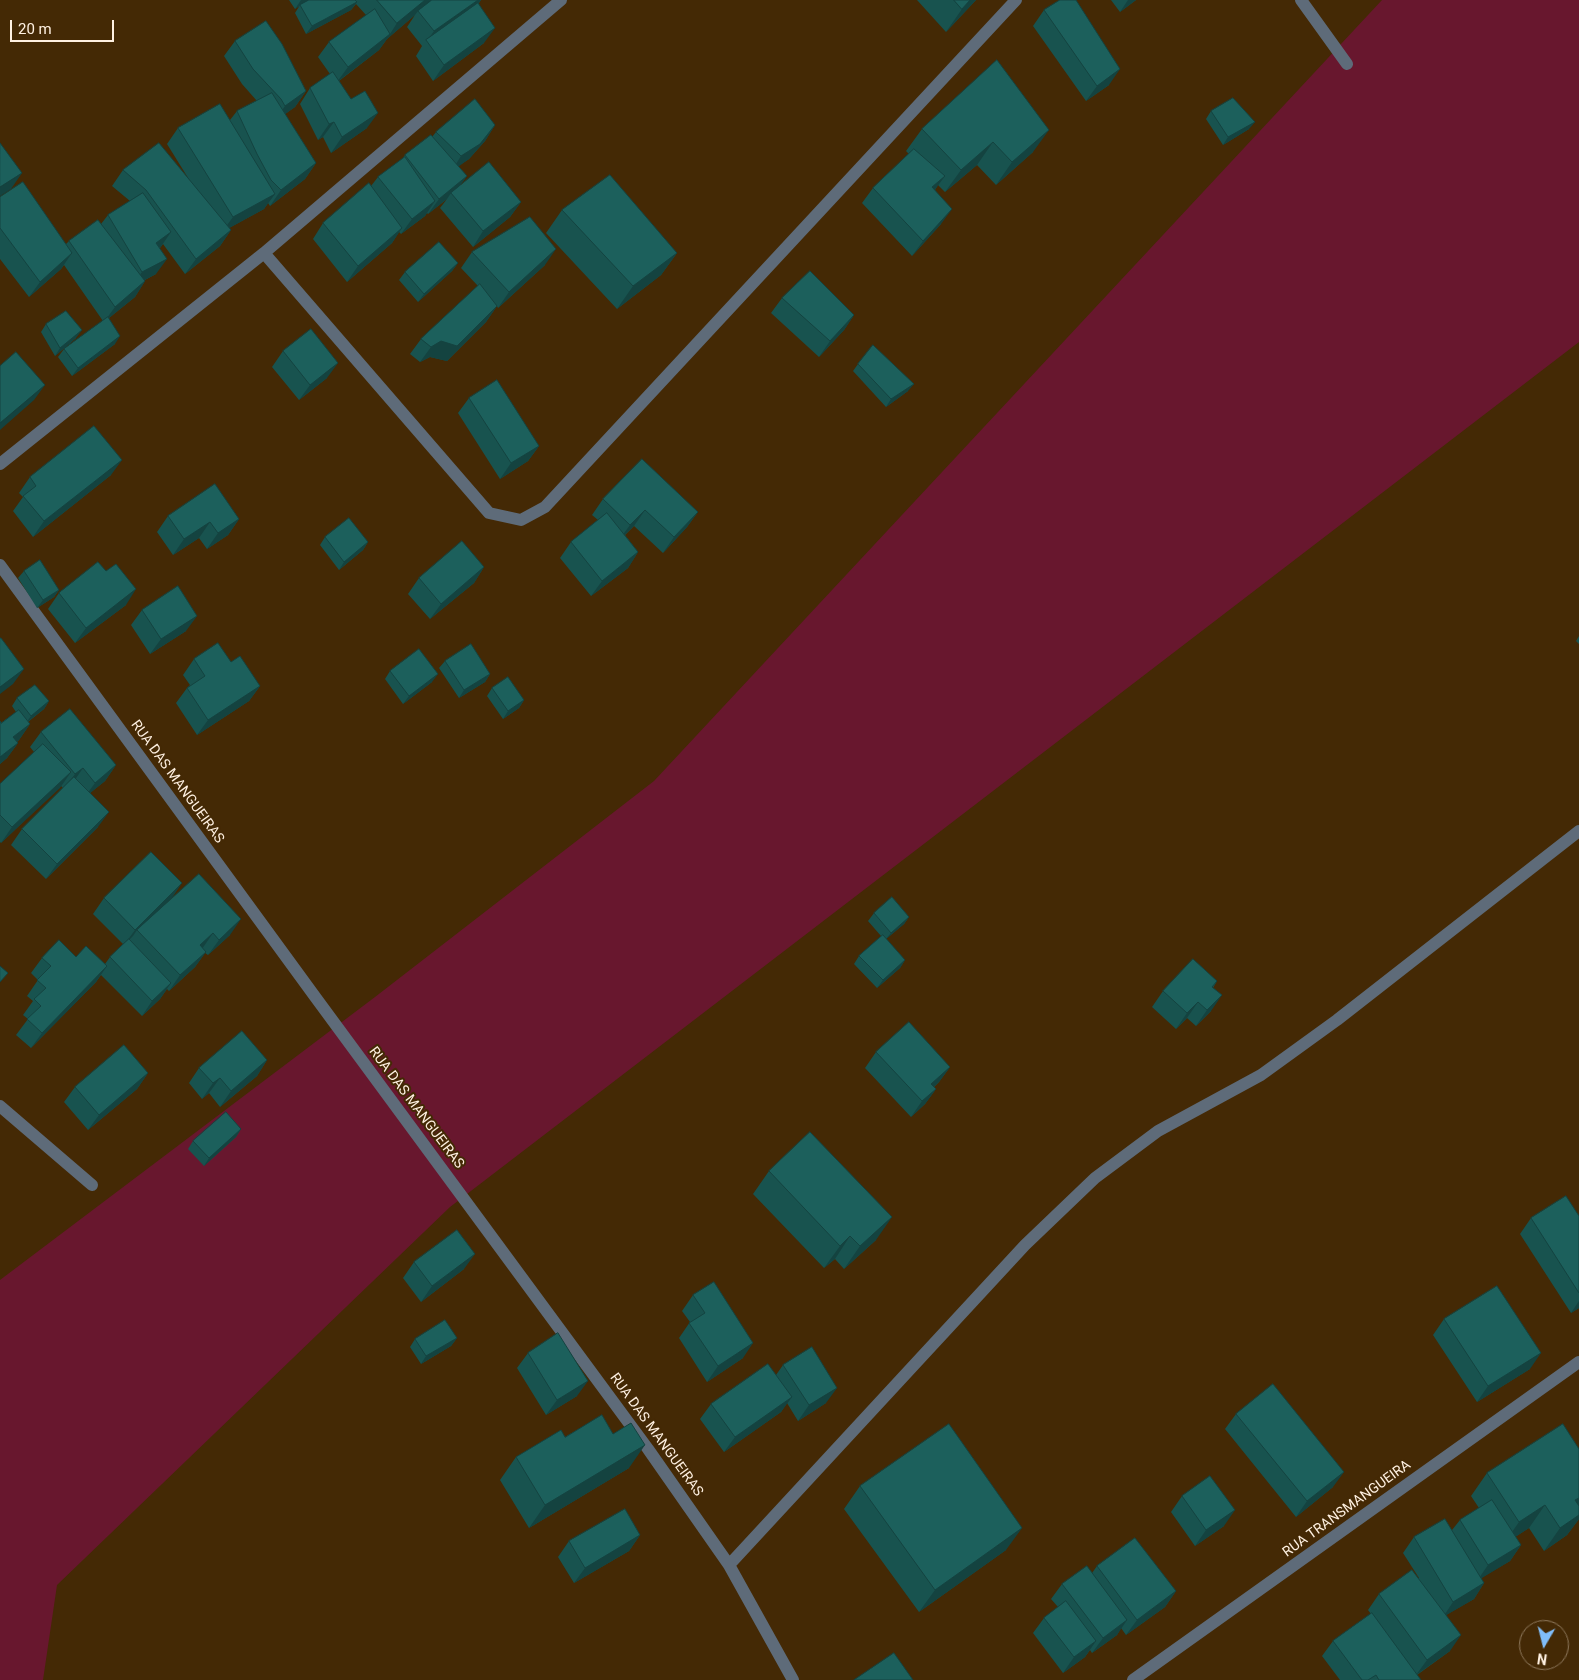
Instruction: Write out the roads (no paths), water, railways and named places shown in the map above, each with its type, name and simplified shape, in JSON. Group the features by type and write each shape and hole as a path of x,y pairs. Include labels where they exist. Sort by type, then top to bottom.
{"street":[{"path":"0,464 264,253 561,0"},
{"path":"264,253 489,514 521,520 545,507 1016,0"},
{"path":"1301,0 1347,64"},
{"name":"RUA DAS MANGUEIRAS","path":"0,565 643,1441 729,1565 793,1680"},
{"path":"729,1565 1025,1245 1095,1178 1158,1132 1261,1075 1314,1037 1579,831"},
{"path":"0,1106 92,1185"},
{"name":"RUA TRANSMANGUEIRA","path":"1133,1680 1579,1362"}]}
